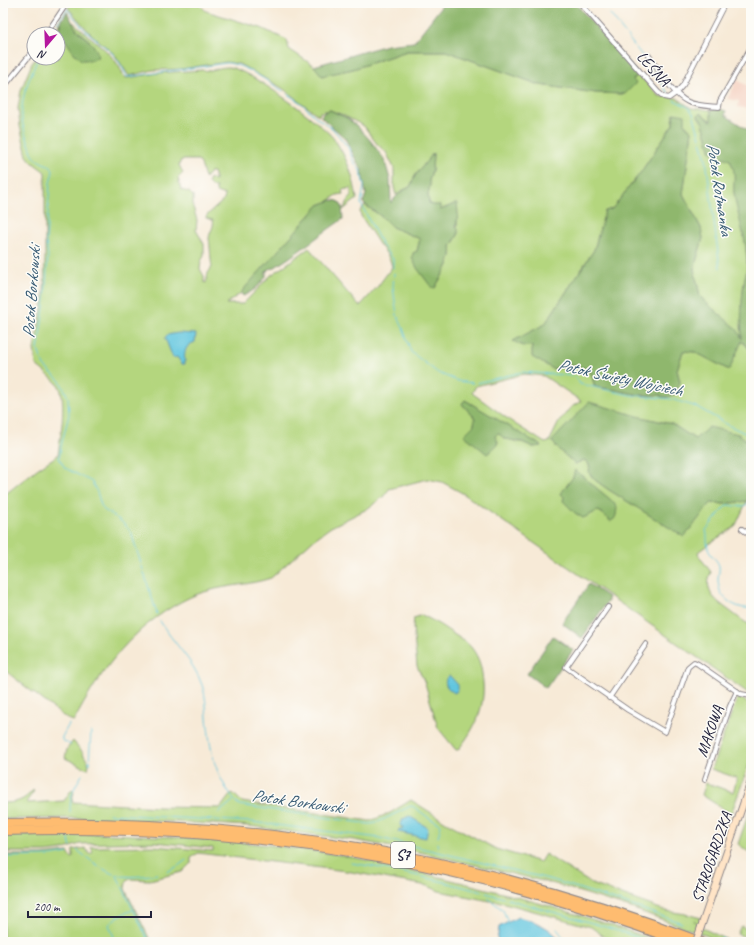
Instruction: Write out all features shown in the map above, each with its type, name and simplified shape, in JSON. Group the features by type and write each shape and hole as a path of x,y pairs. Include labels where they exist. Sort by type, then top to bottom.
{"highway":[{"name":"S7","path":"3,823 80,822 166,825 276,834 351,845 426,860 526,884 624,914 702,942"},
{"name":"S7","path":"3,831 98,830 203,834 363,855 458,874 524,890 620,920 681,942"}],"main road":[{"name":"STAROGARDZKA","path":"696,942 751,781"}],"street":[{"path":"51,26 67,3"},
{"name":"LEŚNA","path":"580,3 662,96 669,98 683,85 725,3"},
{"path":"649,56 676,93 686,101 693,104 719,107 720,101 751,46"},
{"path":"744,59 751,63"},
{"path":"3,88 26,60"},
{"path":"742,529 751,536"},
{"path":"608,607 566,667 609,698 665,732 688,667 694,662 741,694 751,696"},
{"path":"609,698 646,644"},
{"name":"MAKOWA","path":"705,779 737,691"}],"shaded area":[{"path":"736,79 751,88 751,109 738,107 739,101 727,99 734,87 733,84"}],"green space":[{"path":"71,3 198,3 206,11 261,28 287,40 289,49 314,66 323,75 353,69 407,51 446,51 540,85 596,93 625,94 636,83 633,80 638,74 659,96 677,98 691,108 711,110 712,122 700,113 698,116 703,123 711,152 730,160 735,170 734,192 745,241 747,274 744,282 741,325 742,340 751,351 751,443 738,434 695,439 672,424 641,417 552,441 558,449 575,464 584,460 586,461 589,466 589,473 595,480 637,507 711,503 723,504 747,501 735,527 698,552 699,556 711,572 708,585 712,595 743,621 751,625 751,695 464,494 442,482 427,479 389,489 383,497 367,509 331,527 313,540 271,578 216,589 199,594 176,604 156,618 127,643 93,687 74,721 67,719 3,669 3,496 37,469 58,455 63,410 59,386 36,365 34,349 44,299 45,172 33,163 27,156 20,126 18,108 21,90 31,66 66,66 66,31 90,41 77,30 73,22 109,54 120,68 123,76 127,78 158,73 203,70 211,71 224,67 238,70 267,86 315,121 334,139 343,153 354,183 357,199 343,210 351,196 351,188 342,190 343,194 337,195 327,202 319,205 241,293 226,304 243,304 270,276 309,248 359,306 361,305 392,267 387,254 361,216 360,211 365,205 382,217 392,227 420,239 417,251 435,288 449,263 451,258 451,247 458,235 457,203 440,210 429,203 429,181 432,170 433,154 415,176 410,187 396,195 394,188 394,168 386,152 377,144 364,126 330,110 320,112 319,116 282,88 239,64 226,62 181,69 153,70 129,76 115,55 90,33 68,8","holes":["674,113 692,131 683,194 701,228 703,238 694,269 700,296 705,302 729,370 695,352 683,351 677,370 680,382 661,395 640,395 595,387 590,370 575,365 553,369 533,357 532,346 514,341 545,324 594,250 605,211 612,209 641,172 673,124","181,160 198,160 201,164 205,178 210,172 213,172 215,181 210,178 208,183 212,187 216,187 216,192 225,195 224,200 206,216 206,218 213,220 213,227 209,239 212,267 208,273 206,283 204,282 204,276 200,269 201,261 204,256 204,244 196,230 197,220 193,207 193,196 189,192 181,190 178,178 183,173 179,165","524,374 544,376 581,401 570,408 559,422 549,442 545,443 515,424 472,393 476,386","465,400 541,446 533,447 522,442 516,442 498,433 495,436 498,442 496,446 487,454 474,425 475,418 462,404"]},
{"path":"444,3 575,3 638,74 633,80 636,83 625,94 596,93 540,85 446,51 407,51 353,69 322,76 314,66 387,45 414,42"},
{"path":"67,12 76,29 90,41 94,47 98,54 97,58 92,60 81,60 74,53 66,41 66,26 61,26 61,22"},
{"path":"720,109 726,111 725,115 751,132 751,351 742,341 729,370 695,352 683,351 677,370 680,382 676,394 668,397 661,397 661,395 640,395 595,387 590,370 575,365 553,369 532,357 532,346 523,346 513,341 545,324 594,250 605,211 612,209 641,172 673,124 674,113 685,115 685,125 692,131 683,194 701,228 703,238 694,269 700,296 737,329 742,339 741,318 747,253 734,193 733,169 730,160 711,152 703,123 698,116 700,113 711,121 711,110"},
{"path":"330,110 347,118 356,125 370,140 384,159 390,179 391,203 399,194 410,187 415,176 433,153 432,170 429,181 429,203 433,205 440,205 440,210 457,203 458,214 456,227 458,229 458,235 451,246 451,257 449,263 435,288 432,288 417,268 412,258 413,253 417,251 420,239 392,227 382,217 363,203 366,194 361,168 345,138 321,117 323,113"},
{"path":"332,200 338,201 342,206 343,219 299,251 272,269 270,268 259,285 243,296 241,293 243,290 319,205"},
{"path":"465,400 542,446 533,447 522,442 505,439 498,433 495,436 498,442 496,446 487,454 464,435 474,425 475,418 462,404"},
{"path":"589,402 672,424 695,439 709,427 738,434 751,443 751,495 747,501 723,504 711,503 684,537 595,480 589,473 587,462 584,460 575,464 558,449 552,441"},
{"path":"575,470 611,500 617,507 616,516 614,519 610,521 598,511 583,518 575,513 563,501 564,497 561,494 573,477"},
{"path":"589,584 608,597 608,601 582,638 562,623"},
{"path":"422,615 467,643 475,652 481,667 483,685 482,705 475,723 458,750 456,750 438,728 425,683 417,666 413,627 414,618"},
{"path":"553,636 573,650 546,688 527,674"},
{"path":"741,698 751,706 751,759 731,814 702,795 706,783 733,792 737,778 711,769 737,699"},
{"path":"73,741 81,750 89,764 88,769 65,758 67,749"},
{"path":"72,789 74,791 72,802 160,807 220,808 233,793 242,802 370,821 390,813 411,800 446,822 496,849 540,862 545,854 592,884 666,911 701,918 698,926 732,942 724,942 631,908 555,884 424,853 354,840 248,826 81,818 3,819 3,803 20,801 33,790 34,791 27,801 28,803 64,801"},
{"path":"751,806 751,854 738,844"},
{"path":"79,833 249,843 317,851 362,859 523,899 606,923 660,942 612,942 591,927 497,901 439,891 428,886 346,871 198,853 191,858 191,863 182,872 150,880 128,879 125,889 151,942 3,942 3,855 42,855 68,852 71,858 73,858 73,850 85,848 90,854 93,852 91,847 154,846 213,851 213,848 154,842 80,844 62,850 46,852 3,852 3,835"},
{"path":"741,926 751,931 749,938 737,934"}],"water":[{"path":"178,333 196,334 195,342 186,350 185,364 182,364 177,357 173,358 165,338 167,335"},
{"path":"450,676 458,685 458,689 455,693 450,690 446,684 446,679"},
{"path":"409,816 428,828 426,838 398,832 399,829 402,829 403,827 400,826 403,819"},
{"path":"518,917 542,925 552,932 561,942 497,942 499,927"}],"waterway":[{"name":"Potok Rotmanka","path":"610,8 617,3"},
{"name":"Potok Święty Wojciech","path":"57,23 67,9 84,29 112,53 121,65 127,77 228,63 243,67 283,91"},
{"name":"Potok Rotmanka","path":"610,14 643,57"},
{"name":"Potok Rotmanka","path":"646,61 668,93"},
{"name":"Potok Borkowski","path":"34,66 25,91 22,116 24,129 33,155 38,160 51,166 53,171 50,183 46,242 48,255 45,299 38,350 44,366 60,381 68,397 69,415 59,458 65,468 92,482 104,510 121,521 131,532 157,614"},
{"name":"Potok Święty Wojciech","path":"287,94 301,103 317,118 333,129 348,147 354,163 360,170 364,186 361,204 382,245 393,259 393,268"},
{"name":"Potok Rotmanka","path":"674,100 688,107 693,113 706,159 720,268"},
{"name":"Potok Święty Wojciech","path":"394,273 393,287 397,315 411,352 438,373 458,381 473,383"},
{"name":"Potok Święty Wojciech","path":"477,383 522,372 576,377 580,384 630,395 671,399 697,407 751,436"},
{"name":"Potok Święty Wojciech","path":"751,501 743,506 728,505 706,530 709,551 719,566 718,580 722,595 733,604 742,608 751,608"},
{"name":"Potok Borkowski","path":"160,621 189,660 202,685 206,702 212,754 221,779 233,799 239,805 370,824 376,823 411,806 441,825 438,837"},
{"path":"69,724 62,737 62,740 71,745"},
{"path":"89,764 91,732"},
{"path":"70,812 73,793 76,784 82,775"},
{"path":"217,814 233,801"},
{"path":"109,814 252,822 380,838 553,880 682,923"},
{"path":"69,839 71,846"},
{"name":"Potok Borkowski","path":"437,843 438,847"},
{"path":"77,850 101,868 116,875 131,877 157,874"},
{"path":"3,857 50,856 68,853"},
{"path":"167,872 186,860"},
{"path":"351,863 411,874 471,889 599,925 651,942"},
{"path":"117,876 149,942"},
{"name":"Potok Borkowski","path":"488,898 503,910 508,922"},
{"path":"116,942 109,925 123,914 133,910"},
{"path":"557,929 567,942"},
{"path":"721,938 732,942"}]}
